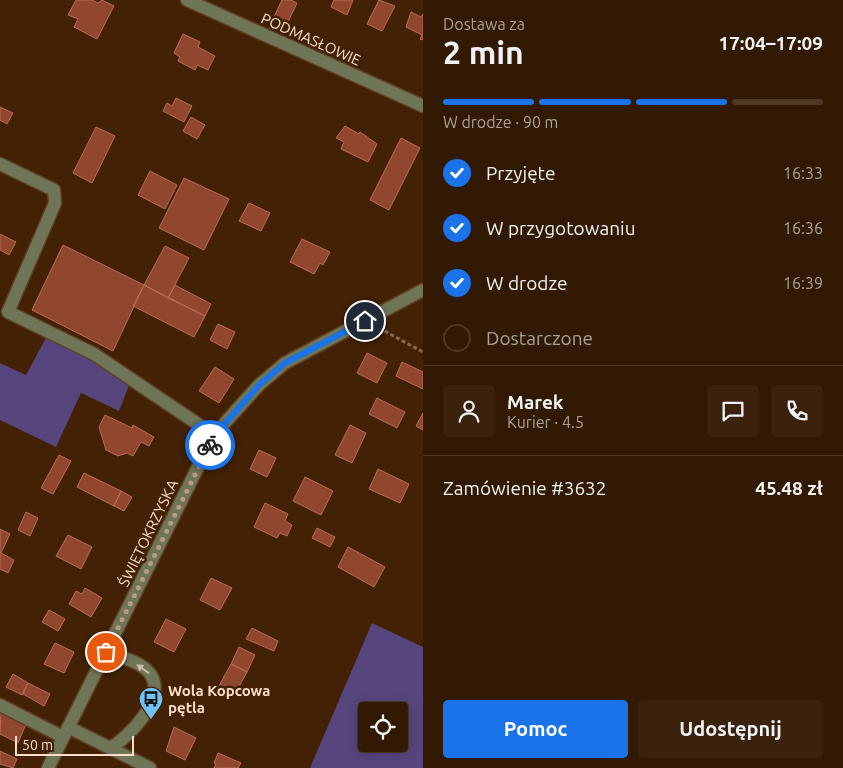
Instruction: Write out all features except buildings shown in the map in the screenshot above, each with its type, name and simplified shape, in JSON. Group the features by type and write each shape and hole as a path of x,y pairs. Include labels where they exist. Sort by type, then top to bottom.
{"street":[{"name":"PODMASŁOWIE","path":"187,0 423,106"},
{"path":"0,164 54,190 56,203 8,312 94,354 214,436"},
{"name":"ŚWIĘTOKRZYSKA","path":"48,768 214,436 259,385 285,363 423,290"},
{"path":"106,652 144,668 151,676 154,686 151,701 138,727 124,740 110,748"},
{"path":"0,706 110,748 150,768"}],"path":[{"path":"382,321 374,325 423,352"},
{"path":"217,464 230,438"}],"shaded area":[{"path":"48,334 92,357 130,383 119,411 81,393 56,447 0,420 0,363 26,375"},
{"path":"372,623 423,647 423,768 310,768"}],"way so far":[{"path":"106,652 210,445"}],"place":[{"name":"Wola Kopcowa pętla","path":"151,720"}],"route":[{"path":"210,445 214,436 234,412 259,385 285,363 365,321"}]}
